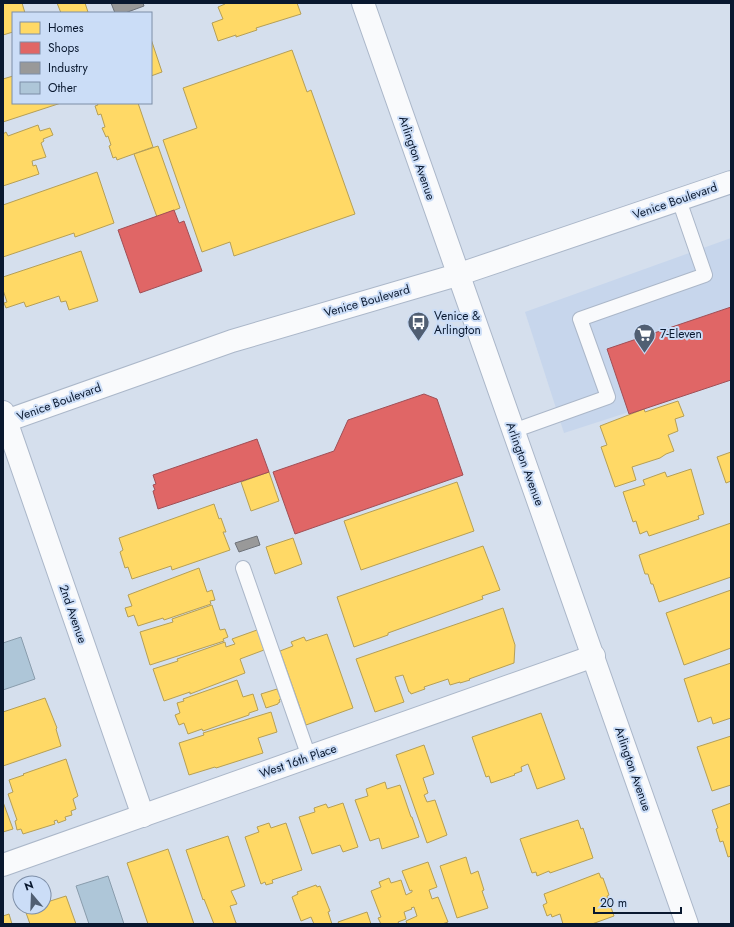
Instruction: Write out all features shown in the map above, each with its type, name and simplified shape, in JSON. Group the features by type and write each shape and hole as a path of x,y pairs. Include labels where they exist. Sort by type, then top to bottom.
{"main road":[{"name":"Arlington Avenue","path":"363,3 457,275 594,656 687,924"},
{"name":"Venice Boulevard","path":"4,419 232,341 457,275 731,182"},
{"name":"2nd Avenue","path":"4,419 143,816"},
{"name":"West 16th Place","path":"3,865 594,656"}],"lane":[{"path":"513,430 608,397 580,319 705,275 678,200"},
{"path":"243,568 309,757"}],"shaded area":[{"path":"731,238 731,379 564,433 525,312"}],"building: Homes":[{"path":"3,3 22,3 25,12 12,12 12,32 3,35"},
{"path":"57,3 85,3 88,12 61,12"},
{"path":"225,3 297,3 301,14 256,28 257,30 236,37 236,35 218,41 212,23 223,19 218,7"},
{"path":"152,42 162,72 152,76"},
{"path":"292,50 307,92 311,90 355,214 234,256 230,242 202,252 163,140 197,128 183,88"},
{"path":"12,76 12,104 58,104 3,122 3,79"},
{"path":"138,104 153,147 117,160 116,157 113,158 109,146 111,145 108,136 106,137 102,128 105,127 101,114 98,115 95,106"},
{"path":"38,125 40,131 50,128 53,135 43,139 44,141 41,143 46,157 32,161 33,166 36,165 39,174 3,186 3,134 6,132 8,136"},
{"path":"158,146 180,208 157,217 134,154"},
{"path":"97,172 114,223 75,237 74,233 3,257 3,205"},
{"path":"81,251 98,301 69,310 66,301 61,302 59,296 26,307 24,302 6,308 4,303 7,302 3,290 3,277"},
{"path":"678,401 684,416 675,419 678,431 668,435 674,451 660,458 632,467 636,480 615,487 601,447 607,445 600,426 644,409 645,412"},
{"path":"731,452 731,481 726,483 717,457"},
{"path":"691,469 704,514 698,516 699,519 649,536 647,531 640,534 636,521 633,522 623,492 645,485 643,480 665,472 667,477"},
{"path":"269,472 279,501 251,511 241,482"},
{"path":"457,482 474,531 361,570 344,521"},
{"path":"214,504 219,519 221,518 226,532 223,532 230,550 172,570 171,566 132,579 128,567 125,568 120,552 123,550 119,538"},
{"path":"731,523 731,577 659,602 648,574 645,574 639,555"},
{"path":"293,538 302,564 275,574 266,547"},
{"path":"483,546 500,590 482,596 483,599 388,633 388,635 354,647 337,597"},
{"path":"199,568 207,592 212,590 215,600 210,601 211,604 164,620 163,618 138,626 134,615 128,617 125,608 132,606 128,595"},
{"path":"731,590 731,648 684,665 666,613"},
{"path":"212,605 220,630 225,629 228,637 223,639 224,641 150,665 140,632 173,622 172,619"},
{"path":"503,608 515,645 514,663 460,683 450,685 448,679 424,687 425,689 411,694 403,675 395,677 404,702 375,712 356,659"},
{"path":"257,630 264,650 240,659 245,673 190,694 190,692 164,701 153,669 178,661 177,659 225,642 226,647 235,644 232,639"},
{"path":"327,634 353,708 306,725 280,651 293,646 291,642 304,637 306,641"},
{"path":"731,663 731,718 713,724 711,717 698,722 684,679"},
{"path":"237,680 243,697 253,694 258,710 249,713 249,715 203,731 202,729 188,734 184,723 179,725 175,715 180,713 177,703 184,701 183,699"},
{"path":"277,689 281,699 279,700 280,702 266,708 261,694"},
{"path":"45,698 57,728 61,746 3,766 3,712"},
{"path":"271,712 277,732 258,738 263,753 189,775 179,743 204,735 203,733"},
{"path":"541,713 565,779 537,789 528,764 521,767 522,771 514,774 515,775 491,783 489,776 486,777 472,737"},
{"path":"731,736 731,785 712,791 697,747"},
{"path":"424,745 434,774 423,778 428,793 424,795 427,802 435,800 447,835 427,843 396,755"},
{"path":"66,759 78,796 73,799 76,809 71,811 72,815 65,817 66,820 58,823 57,820 54,821 55,824 23,834 21,829 17,830 15,821 17,820 8,794 13,792 9,780"},
{"path":"385,782 387,789 400,785 419,837 382,849 379,838 370,841 355,800 368,796 366,789"},
{"path":"3,802 13,829 3,832"},
{"path":"343,803 358,847 343,852 340,845 312,854 299,817 315,812 314,808 326,804 328,808"},
{"path":"731,803 731,856 728,857 723,841 720,842 716,829 718,828 712,810"},
{"path":"578,820 581,829 583,828 593,858 550,873 549,871 537,876 536,872 532,873 520,839"},
{"path":"269,823 271,828 286,823 302,870 272,880 273,883 266,885 265,882 261,884 245,837 259,832 257,827"},
{"path":"228,836 245,886 231,891 237,904 230,906 236,923 238,924 214,924 204,899 203,900 186,850"},
{"path":"168,849 194,924 148,924 127,863"},
{"path":"466,857 471,874 478,871 484,890 482,891 488,908 457,918 440,866"},
{"path":"428,862 437,887 429,890 432,899 438,897 448,922 442,924 407,924 406,921 417,916 414,907 404,912 406,919 398,922 399,924 381,924 378,918 381,917 371,891 381,887 379,882 389,878 391,883 401,880 406,895 412,892 412,890 410,891 402,871"},
{"path":"599,873 601,878 603,878 609,895 607,896 614,916 592,924 563,924 560,914 552,917 551,914 547,916 543,905 547,903 544,894"},
{"path":"316,885 317,887 320,886 330,911 328,912 332,924 314,924 311,917 301,921 292,897 298,894 297,892"},
{"path":"66,896 76,924 30,924 27,915 52,915 52,900"},
{"path":"367,912 371,924 339,924 338,922"},
{"path":"9,914 12,924 3,924 3,916"}],"building: Shops":[{"path":"174,210 179,223 184,221 202,271 140,293 118,230"},
{"path":"731,307 731,380 629,414 607,349"},
{"path":"424,394 437,399 463,475 295,534 273,472 334,451 348,420"},
{"path":"257,439 269,472 158,509 153,491 155,490 153,485 156,484 153,475"}],"building: Industry":[{"path":"111,3 143,3 144,6 128,12 115,12"},
{"path":"257,536 260,545 239,552 235,543"}],"building: Other":[{"path":"21,637 35,679 3,690 3,643"},
{"path":"108,876 124,924 89,924 76,886"}],"place":[{"name":"Venice & Arlington","path":"418,342"},
{"name":"7-Eleven","path":"645,354"}]}
